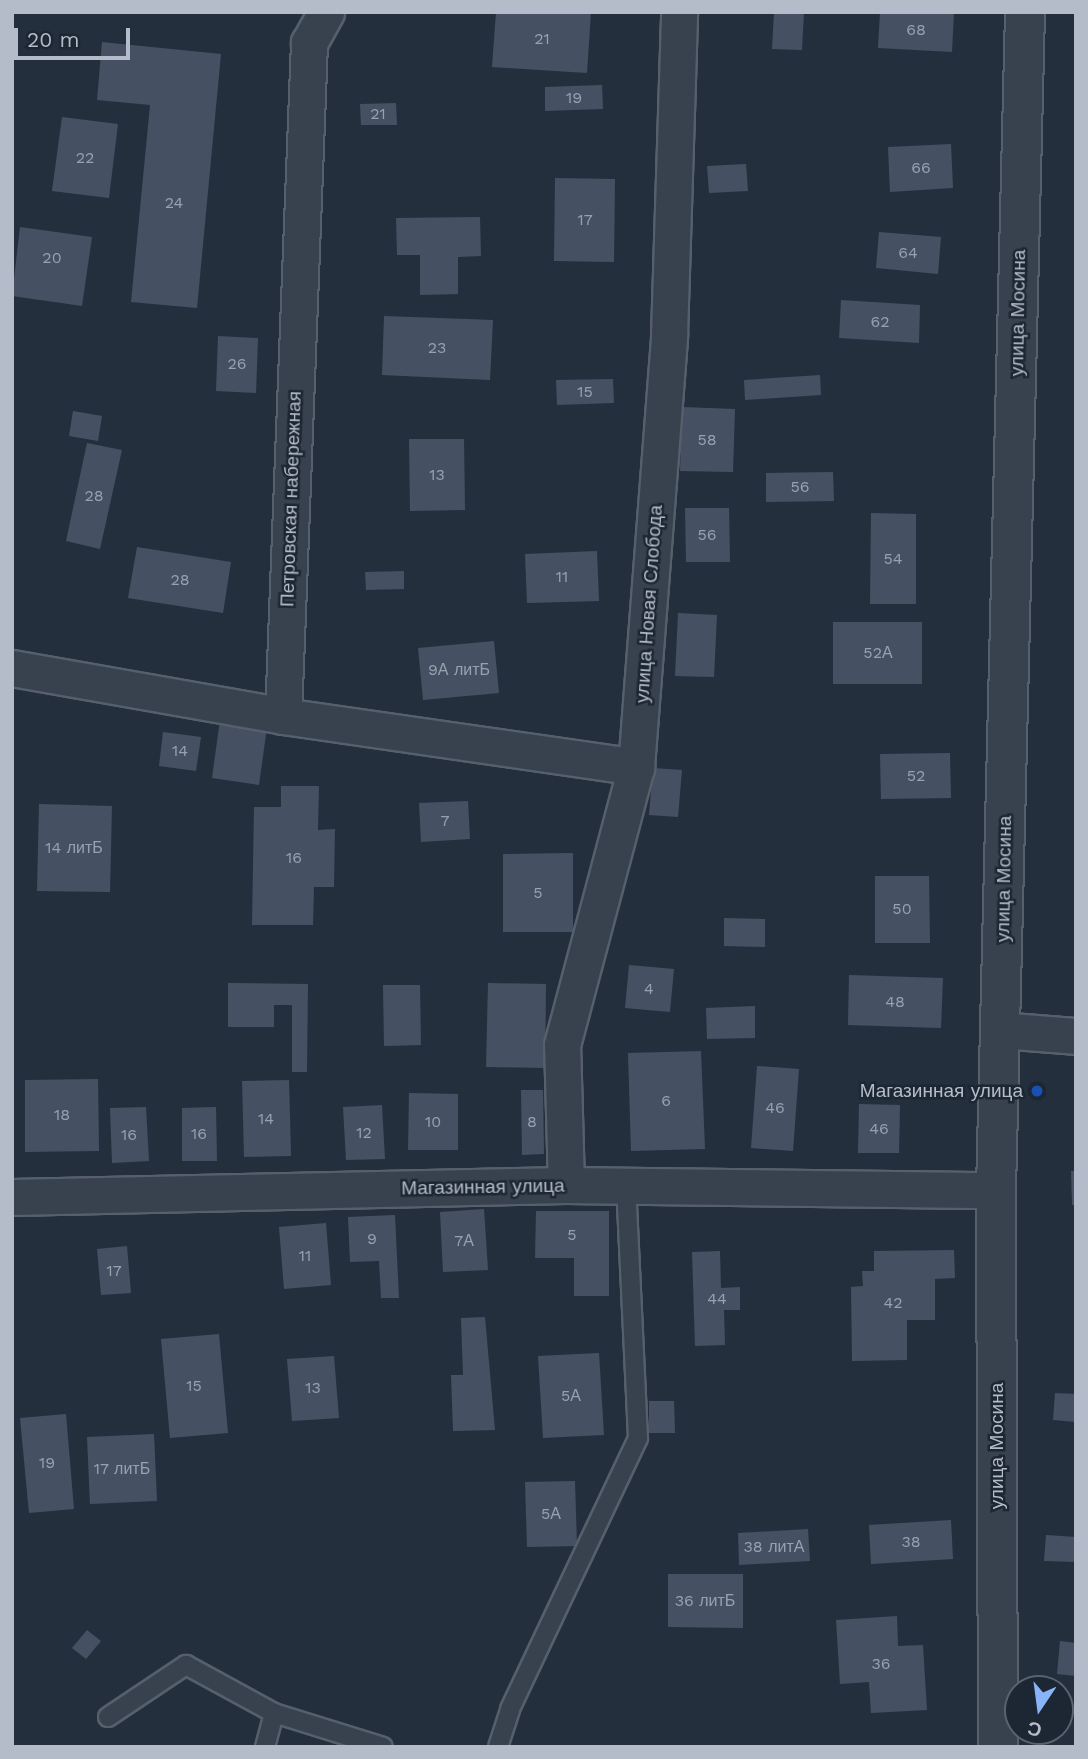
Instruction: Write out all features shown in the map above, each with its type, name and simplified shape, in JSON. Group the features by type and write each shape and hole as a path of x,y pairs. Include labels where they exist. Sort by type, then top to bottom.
{"street":[{"name":"Петровская набережная","path":"282,716 309,43 326,12"},
{"name":"улица Новая Слобода","path":"566,1185 562,1045 636,767 669,335 679,12"},
{"name":"улица Мосина","path":"998,1747 996,1189 1025,12"},
{"path":"12,668 282,716 636,767"},
{"path":"1000,1030 1076,1036"},
{"name":"Магазинная улица","path":"12,1197 566,1185 996,1189"}],"lane":[{"path":"498,1747 510,1709 638,1438 626,1185"},
{"path":"108,1717 186,1665 274,1713 383,1747"},
{"path":"265,1747 274,1713"}],"building":[{"path":"496,12 591,12 587,73 492,67"},
{"path":"774,12 804,12 802,50 772,49"},
{"path":"880,12 954,12 952,52 878,48"},
{"path":"102,42 221,54 197,308 131,302 150,105 97,100"},
{"path":"602,85 603,109 545,111 545,87"},
{"path":"396,103 397,125 361,125 360,104"},
{"path":"62,117 118,124 109,198 52,191"},
{"path":"951,144 953,188 890,192 888,147"},
{"path":"746,164 748,191 709,193 707,166"},
{"path":"555,178 615,179 614,262 554,261"},
{"path":"480,217 481,256 458,257 458,294 420,295 420,255 397,255 396,218"},
{"path":"20,227 92,237 82,306 12,296"},
{"path":"879,232 941,237 938,274 876,268"},
{"path":"841,300 920,305 919,343 839,338"},
{"path":"384,316 493,320 490,380 382,375"},
{"path":"218,336 258,338 256,393 216,391"},
{"path":"820,375 821,395 745,400 744,380"},
{"path":"613,379 614,403 557,405 556,380"},
{"path":"682,407 735,409 733,472 680,471"},
{"path":"73,411 102,416 98,441 69,436"},
{"path":"409,439 464,439 465,510 410,511"},
{"path":"87,443 122,450 100,549 66,541"},
{"path":"833,472 834,501 766,502 766,473"},
{"path":"685,508 729,508 730,562 686,562"},
{"path":"871,513 916,514 916,604 870,604"},
{"path":"137,547 231,562 223,613 128,598"},
{"path":"597,551 599,601 527,603 525,554"},
{"path":"404,571 404,589 366,590 365,572"},
{"path":"678,613 717,615 714,677 675,676"},
{"path":"833,622 922,622 922,684 833,684"},
{"path":"494,641 499,693 423,700 418,648"},
{"path":"220,720 267,727 259,785 212,778"},
{"path":"163,732 201,737 196,771 159,766"},
{"path":"950,753 951,798 881,799 880,754"},
{"path":"653,768 682,770 678,817 649,815"},
{"path":"281,786 319,786 318,830 335,829 334,887 314,887 313,925 252,925 254,807 281,807"},
{"path":"468,801 470,839 421,842 419,803"},
{"path":"39,804 112,806 110,892 37,891"},
{"path":"573,853 573,932 503,932 503,854"},
{"path":"875,876 929,876 930,943 875,943"},
{"path":"724,918 765,919 765,947 724,946"},
{"path":"629,965 674,969 670,1012 625,1008"},
{"path":"849,975 943,978 941,1028 848,1025"},
{"path":"228,983 308,984 307,1072 292,1072 292,1005 274,1005 274,1027 228,1027"},
{"path":"488,983 546,984 545,1068 486,1067"},
{"path":"383,985 420,985 421,1045 384,1046"},
{"path":"755,1006 755,1038 707,1039 706,1008"},
{"path":"701,1051 705,1149 631,1151 628,1053"},
{"path":"757,1066 799,1069 793,1151 751,1148"},
{"path":"98,1079 99,1151 25,1152 25,1080"},
{"path":"289,1080 291,1156 244,1157 242,1081"},
{"path":"521,1090 543,1090 544,1154 522,1155"},
{"path":"409,1093 458,1094 458,1150 408,1150"},
{"path":"859,1104 900,1105 899,1153 858,1153"},
{"path":"382,1105 385,1159 346,1160 343,1107"},
{"path":"146,1107 149,1161 112,1163 110,1108"},
{"path":"216,1107 217,1161 182,1161 182,1108"},
{"path":"1071,1171 1076,1171 1076,1205 1072,1205"},
{"path":"484,1209 488,1270 443,1272 440,1212"},
{"path":"536,1211 609,1211 609,1296 574,1296 574,1258 535,1258"},
{"path":"395,1215 399,1298 381,1298 379,1261 350,1262 348,1217"},
{"path":"326,1223 331,1285 284,1289 279,1227"},
{"path":"127,1246 131,1293 101,1295 97,1249"},
{"path":"954,1250 955,1278 935,1279 935,1320 907,1320 907,1360 852,1361 851,1287 863,1286 862,1271 874,1271 874,1251"},
{"path":"720,1251 721,1288 740,1287 740,1310 724,1310 725,1345 695,1346 692,1252"},
{"path":"485,1317 495,1430 453,1431 451,1375 463,1375 461,1318"},
{"path":"219,1334 228,1433 170,1438 161,1339"},
{"path":"599,1353 604,1435 543,1438 538,1356"},
{"path":"334,1356 339,1418 292,1421 287,1359"},
{"path":"1055,1393 1076,1394 1076,1422 1053,1420"},
{"path":"649,1401 674,1401 675,1433 649,1433"},
{"path":"66,1414 74,1509 29,1513 20,1418"},
{"path":"154,1434 157,1501 90,1504 87,1437"},
{"path":"575,1481 577,1546 527,1547 525,1482"},
{"path":"951,1520 953,1559 871,1564 869,1525"},
{"path":"808,1529 810,1561 739,1565 738,1533"},
{"path":"1046,1535 1076,1537 1076,1562 1044,1561"},
{"path":"668,1574 743,1574 743,1628 668,1627"},
{"path":"897,1616 898,1646 923,1645 927,1710 871,1713 869,1682 840,1684 836,1620"},
{"path":"87,1630 101,1641 86,1659 72,1648"},
{"path":"1060,1641 1076,1643 1076,1676 1057,1674"}],"place":[{"name":"Магазинная улица","path":"1037,1091"}]}
